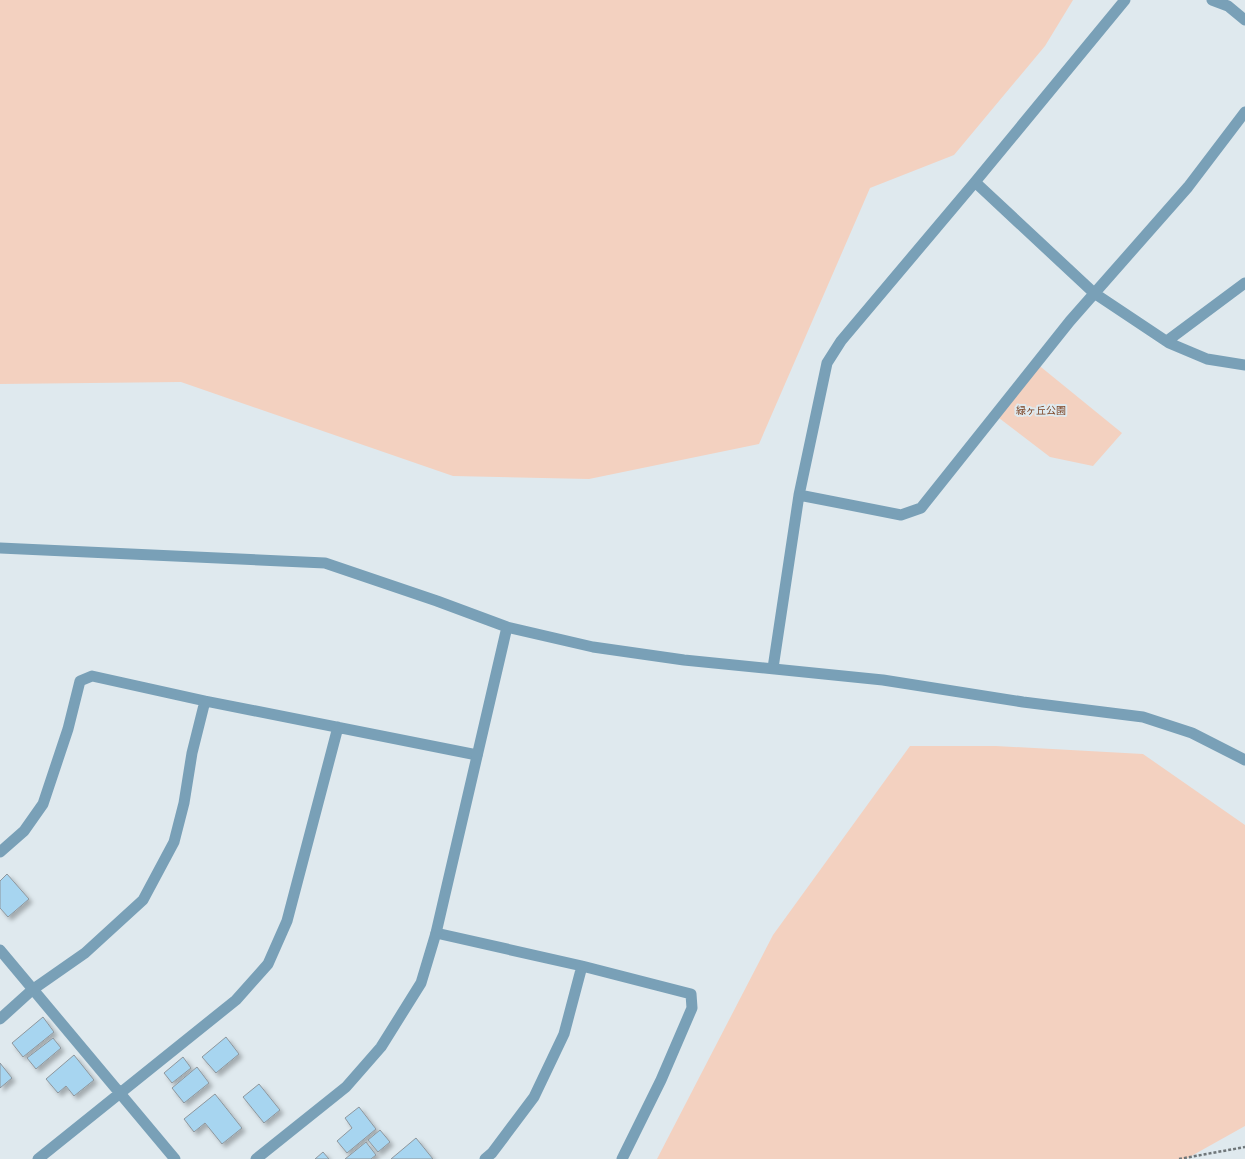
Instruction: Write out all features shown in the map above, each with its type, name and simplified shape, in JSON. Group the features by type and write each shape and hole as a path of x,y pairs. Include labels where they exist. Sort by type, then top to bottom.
{"street":[{"path":"773,668 799,495 827,363 841,341 975,182 1125,0"},
{"path":"1212,0 1228,6 1245,20"},
{"path":"799,495 901,515 921,508 1094,293 1188,187 1245,112"},
{"path":"975,182 1094,293 1167,341 1207,359 1245,365"},
{"path":"1167,341 1245,283"},
{"path":"0,548 325,563 437,601 507,627 593,647 684,660 883,680 1023,702 1143,717 1192,733 1245,760"},
{"path":"256,1159 346,1086 381,1047 421,983 436,933 507,627"},
{"path":"0,852 24,831 43,804 68,729 80,681 92,676 205,701 477,755"},
{"path":"0,1019 32,990 85,953 143,900 174,842 184,803 192,753 205,701"},
{"path":"38,1159 119,1092 236,1000 268,964 287,921 338,727"},
{"path":"436,933 582,966 691,994 692,1008 661,1080 622,1159"},
{"path":"0,950 175,1159"},
{"path":"485,1159 492,1153 534,1097 564,1034 582,966"}],"path":[{"path":"1179,1159 1245,1147"}],"green space":[{"path":"0,0 1073,0 1045,46 954,155 870,188 759,444 589,479 453,476 181,382 0,384"},
{"name":"緑ヶ丘公園","path":"1036,363 1122,433 1093,466 1050,457 995,415"},
{"path":"910,746 996,746 1143,754 1245,825 1245,1126 1186,1159 657,1159 773,935"}],"building":[{"path":"7,874 29,899 8,917 0,908 0,881"},
{"path":"43,1017 54,1032 23,1057 12,1043"},
{"path":"226,1037 239,1054 216,1073 202,1057"},
{"path":"53,1038 61,1048 36,1069 27,1058"},
{"path":"74,1055 94,1080 74,1096 66,1086 58,1093 46,1079"},
{"path":"183,1057 191,1068 172,1083 164,1073"},
{"path":"0,1063 12,1078 0,1088"},
{"path":"197,1067 209,1083 184,1103 172,1088"},
{"path":"259,1084 280,1110 264,1123 243,1097"},
{"path":"215,1094 242,1128 222,1144 205,1123 194,1132 184,1119"},
{"path":"359,1107 376,1129 347,1153 337,1141 352,1128 345,1118"},
{"path":"380,1130 390,1142 378,1152 368,1140"},
{"path":"416,1138 433,1159 391,1159"},
{"path":"366,1142 376,1155 371,1159 345,1159"},
{"path":"323,1152 329,1159 315,1159"}]}
